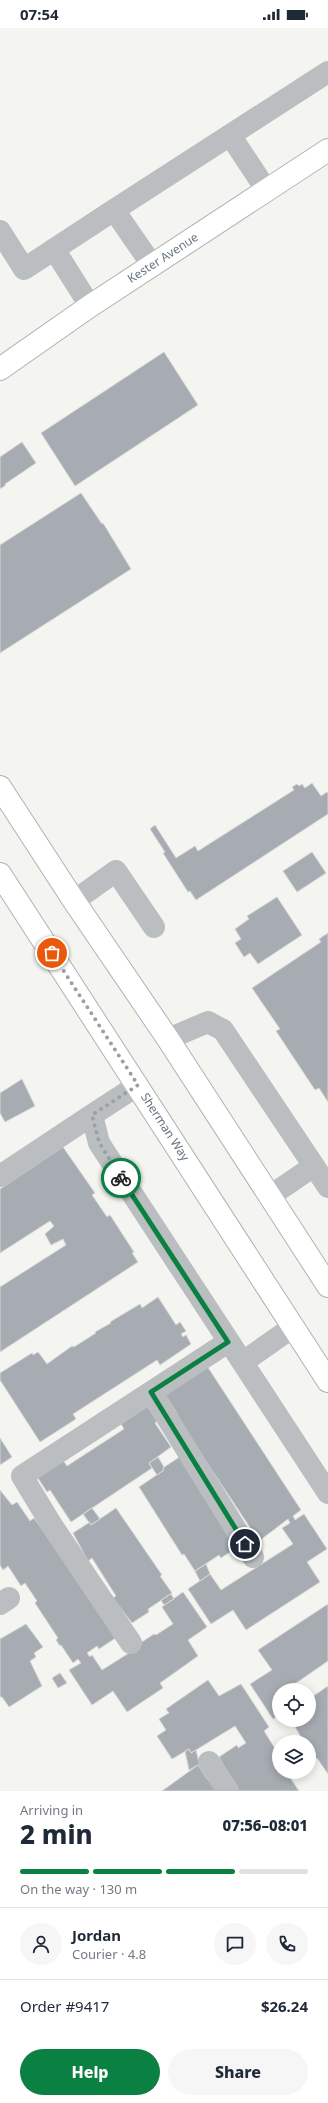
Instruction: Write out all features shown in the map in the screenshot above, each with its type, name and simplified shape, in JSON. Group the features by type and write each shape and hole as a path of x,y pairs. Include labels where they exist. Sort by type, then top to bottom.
{"main road":[{"name":"Kester Avenue","path":"0,369 152,265 267,191 326,156"},
{"path":"0,787 74,901 168,1039 328,1286"},
{"name":"Sherman Way","path":"0,874 138,1085 328,1381"}],"lane":[{"path":"0,231 24,269 328,72"},
{"path":"230,135 267,191"},
{"path":"114,210 152,265"},
{"path":"54,249 90,306"},
{"path":"74,901 116,871 154,927"},
{"path":"168,1039 208,1022 223,1030 328,1187"},
{"path":"0,1176 138,1085"},
{"path":"92,1115 99,1142 228,1342 328,1493"},
{"path":"270,1196 314,1166"},
{"path":"242,1362 293,1327"},
{"path":"130,1643 51,1524 22,1476 228,1342"},
{"path":"151,1392 253,1556"},
{"path":"209,1762 228,1791"}],"building":[{"path":"164,352 198,405 75,486 41,433"},
{"path":"22,442 36,463 0,489 0,457"},
{"path":"81,493 102,524 103,523 131,569 0,653 0,545"},
{"path":"312,783 321,796 327,792 328,793 328,814 196,900 190,891 188,892 163,853 165,852 150,829 155,825 176,858 195,846 198,851 294,790 292,787 297,784 299,786 302,784 305,788"},
{"path":"312,852 326,873 297,892 283,871"},
{"path":"277,897 302,935 258,964 250,953 244,957 235,943 241,939 235,929 249,919 247,916"},
{"path":"328,933 328,1102 319,1088 315,1090 276,1031 280,1029 252,988 321,942 319,939"},
{"path":"22,1079 35,1106 5,1122 0,1113 0,1093"},
{"path":"63,1147 95,1193 92,1195 107,1217 110,1215 134,1252 132,1253 138,1262 0,1352 0,1287 66,1245 63,1239 51,1245 45,1234 54,1226 50,1221 0,1253 0,1189"},
{"path":"158,1297 176,1325 180,1322 186,1331 181,1334 183,1337 186,1335 191,1344 160,1365 157,1360 73,1414 76,1419 40,1442 0,1380 0,1373 32,1353 33,1355 38,1352 47,1364 72,1346 74,1347 111,1323 110,1322 140,1304 142,1308"},
{"path":"207,1366 301,1510 293,1516 295,1520 304,1514 327,1549 307,1562 320,1582 246,1630 233,1610 211,1624 188,1589 210,1574 221,1590 293,1544 282,1528 290,1523 288,1519 259,1541 176,1416 178,1415 163,1391"},
{"path":"145,1403 157,1421 155,1423 171,1447 149,1463 152,1468 71,1522 50,1490 47,1492 36,1475 60,1456 67,1466 124,1429 118,1419"},
{"path":"0,1438 12,1457 0,1465"},
{"path":"181,1456 239,1546 221,1558 219,1555 195,1571 184,1554 182,1555 139,1487"},
{"path":"158,1457 164,1467 164,1470 157,1475 149,1463"},
{"path":"0,1490 12,1505 17,1502 30,1521 34,1518 117,1637 99,1649 97,1646 87,1653 90,1657 92,1655 102,1670 137,1648 136,1646 154,1634 156,1635 173,1624 162,1607 183,1592 207,1627 188,1640 198,1656 160,1683 163,1688 127,1712 113,1691 92,1705 69,1670 81,1663 78,1659 73,1663 61,1645 60,1646 56,1640 58,1638 35,1603 37,1601 25,1583 21,1586 8,1566 3,1570 0,1565"},
{"path":"92,1508 100,1519 91,1525 83,1514"},
{"path":"116,1508 162,1575 160,1576 172,1593 148,1609 149,1612 132,1623 113,1598 116,1596 92,1558 88,1561 73,1533 90,1522 91,1525"},
{"path":"206,1564 210,1574 200,1581 195,1571"},
{"path":"171,1594 174,1599 164,1605 161,1600"},
{"path":"328,1604 328,1661 296,1683 272,1683 272,1717 250,1684 272,1670 258,1650"},
{"path":"26,1624 43,1647 34,1653 36,1657 30,1661 42,1686 9,1707 2,1697 0,1697 0,1639"},
{"path":"60,1673 67,1683 58,1688 52,1678"},
{"path":"208,1680 219,1696 241,1684 269,1727 264,1731 272,1744 272,1779 291,1779 299,1791 238,1791 219,1757 237,1745 238,1748 246,1743 235,1726 191,1753 189,1749 172,1759 157,1736 166,1730 159,1719 169,1713 166,1709"},
{"path":"328,1686 328,1774 316,1758 316,1735 300,1735 295,1727 316,1727 316,1694"},
{"path":"189,1749 191,1753 196,1750 200,1767 198,1765 189,1770 185,1751"},
{"path":"198,1765 207,1779 219,1791 162,1791"}],"way so far":[{"path":"52,953 138,1085 92,1115 99,1142 121,1178"}],"route":[{"path":"121,1178 228,1342 151,1392 245,1544"}]}
